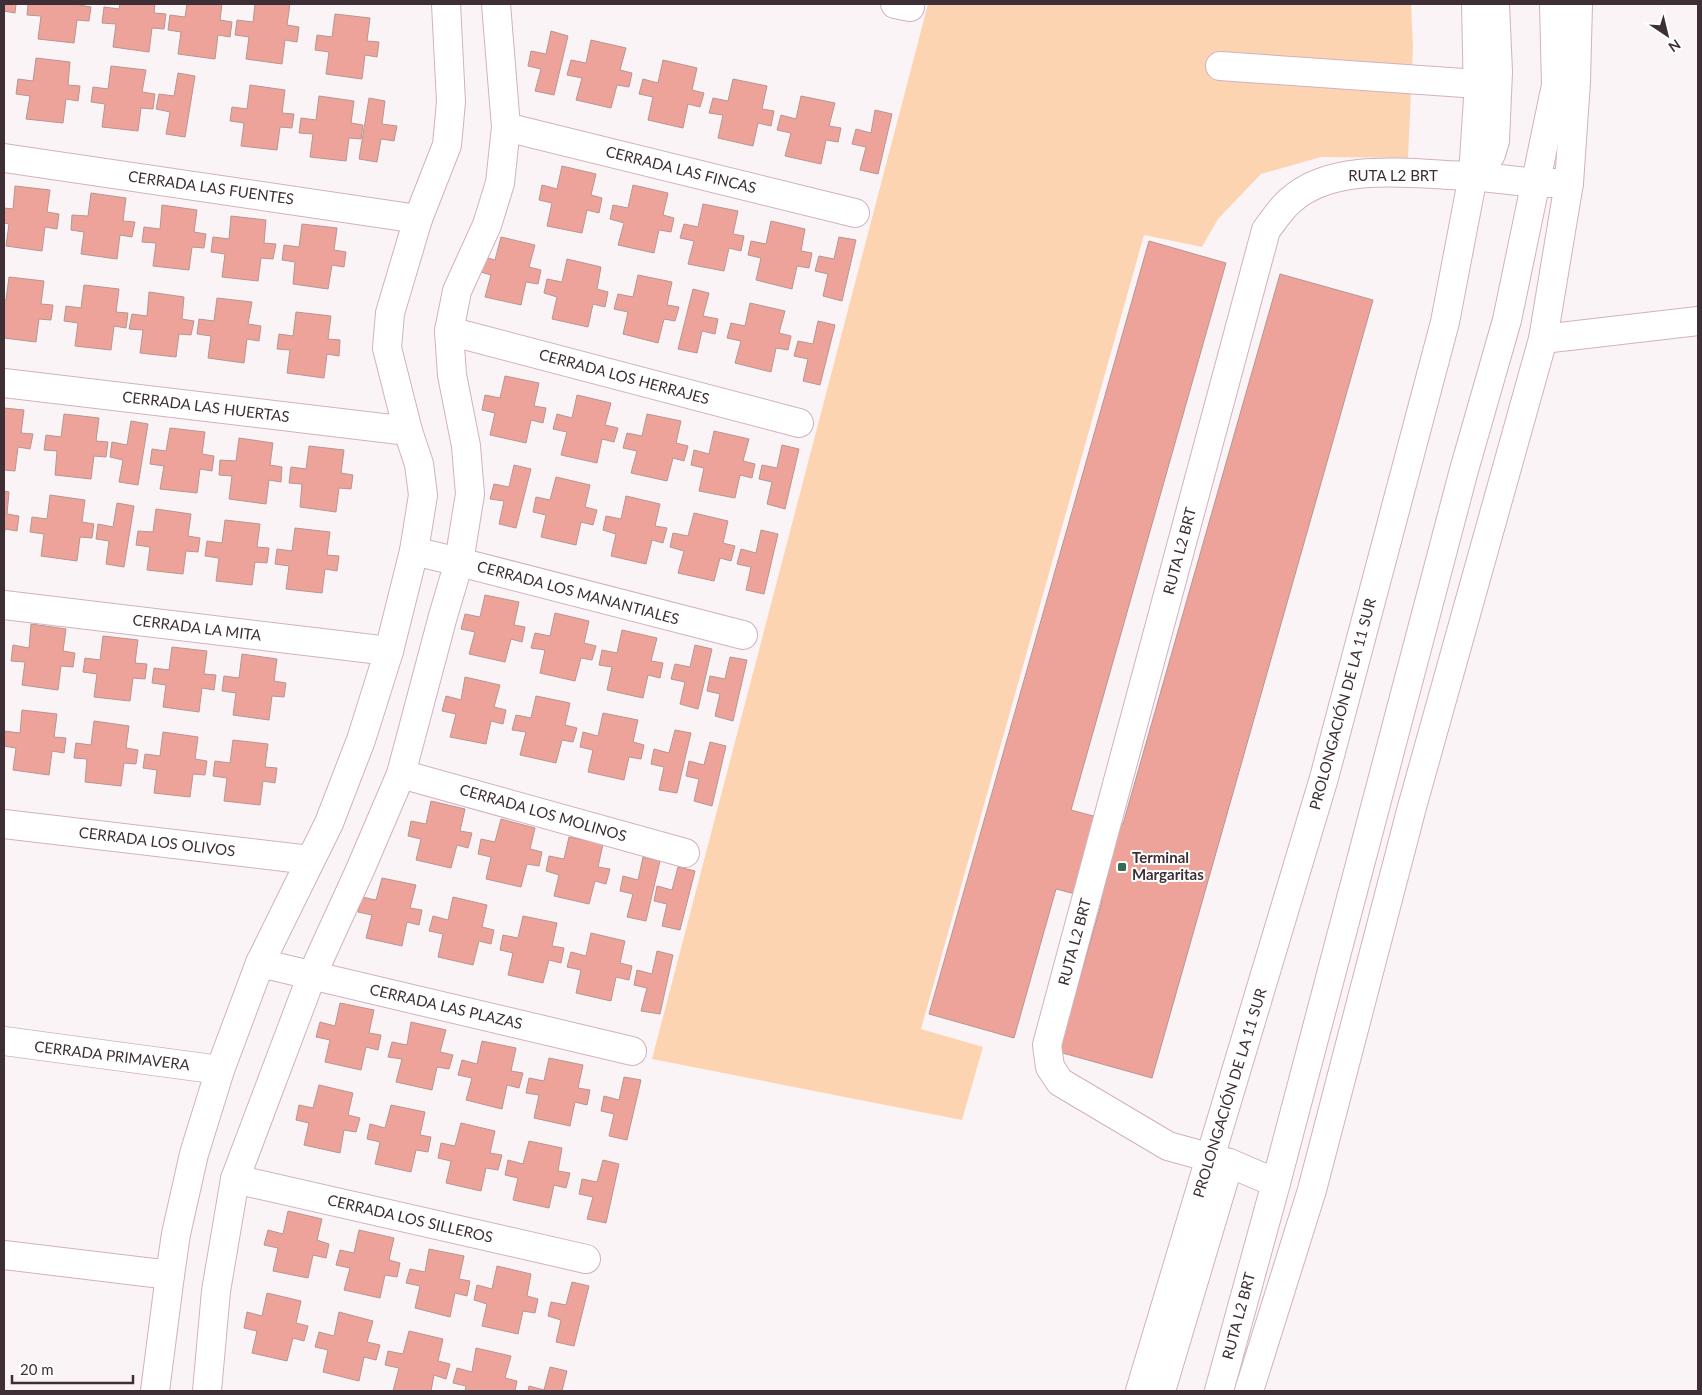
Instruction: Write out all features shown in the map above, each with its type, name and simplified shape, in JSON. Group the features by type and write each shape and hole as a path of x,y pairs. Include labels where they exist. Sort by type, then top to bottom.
{"street":[{"path":"155,1391 176,1234 194,1154 220,1070 260,964 329,823 361,740 390,651 414,552 423,495 419,464 408,431 387,348 390,312 418,219 448,145 451,102 446,4"},
{"path":"209,1391 216,1292 235,1179 312,976 401,774 459,562 470,494 466,446 452,375 450,331 457,291 486,225 500,183 506,126 496,4"},
{"name":"PROLONGACIÓN DE LA 11 SUR","path":"1140,1391 1220,1160 1445,322 1473,176 1478,84 1476,4"},
{"path":"1473,176 1480,173 1496,141 1498,72 1494,4"},
{"name":"RUTA L2 BRT","path":"1218,1391 1276,1184 1461,480 1508,320 1556,85 1554,4"},
{"path":"1249,1391 1312,1190 1410,817 1543,339 1570,183 1578,4"},
{"path":"1220,66 1478,84"},
{"name":"CERRADA LAS FINCAS","path":"506,126 855,213"},
{"name":"CERRADA LAS FUENTES","path":"4,158 418,219"},
{"name":"RUTA L2 BRT","path":"1276,1184 1220,1160 1168,1146 1060,1082 1050,1067 1047,1045 1266,230 1290,200 1314,184 1340,176 1370,173 1473,176 1536,183 1570,183"},
{"path":"1543,339 1698,321"},
{"name":"CERRADA LOS HERRAJES","path":"450,331 799,423"},
{"name":"CERRADA LAS HUERTAS","path":"4,383 408,431"},
{"name":"CERRADA LOS MANANTIALES","path":"414,552 743,636"},
{"name":"CERRADA LA MITA","path":"4,605 390,651"},
{"name":"CERRADA LOS MOLINOS","path":"401,774 685,853"},
{"name":"CERRADA LOS OLIVOS","path":"4,824 310,860"},
{"name":"CERRADA LAS PLAZAS","path":"260,964 632,1051"},
{"name":"CERRADA PRIMAVERA","path":"4,1041 220,1070"},
{"path":"1161,1391 1220,1160"},
{"name":"CERRADA LOS SILLEROS","path":"235,1179 586,1259"},
{"path":"4,1255 170,1274"}],"shaded area":[{"path":"928,4 1411,4 1413,47 1408,158 1321,157 1261,174 1218,219 1202,247 1144,235 921,1029 983,1047 962,1120 652,1059"}],"building":[{"path":"4,4 16,4 15,13 4,11"},
{"path":"28,4 79,4 91,7 89,21 77,20 74,43 38,39 41,16 27,15"},
{"path":"120,4 155,4 154,13 166,14 164,29 152,28 149,52 113,47 116,24 102,23 104,7 119,9"},
{"path":"187,4 222,4 220,20 232,22 230,37 218,35 215,59 178,54 181,32 168,30 170,15 185,17"},
{"path":"255,4 290,4 287,25 299,27 297,42 285,40 282,64 246,59 249,37 235,35 237,20 253,22"},
{"path":"335,14 370,18 367,41 379,42 377,57 365,55 362,79 326,74 329,52 315,50 317,35 332,37"},
{"path":"551,31 568,36 554,95 535,91 541,69 528,66 531,51 546,54"},
{"path":"591,40 626,48 620,70 632,73 629,87 617,85 611,108 576,100 582,78 567,75 571,60 586,63"},
{"path":"36,58 70,62 68,85 80,86 78,101 66,99 63,123 26,119 30,96 16,94 18,79 33,81"},
{"path":"663,60 697,68 692,90 704,93 700,107 688,104 683,128 648,120 653,97 639,94 643,79 658,83"},
{"path":"111,66 146,70 142,92 155,94 153,109 141,108 138,131 102,127 105,104 91,102 93,87 108,89"},
{"path":"178,73 195,76 185,137 166,134 170,112 156,109 159,94 174,96"},
{"path":"733,79 767,86 762,109 774,111 771,126 758,123 753,146 718,138 723,115 709,113 713,98 728,101"},
{"path":"250,85 285,90 282,113 294,114 292,128 280,127 277,150 241,146 244,123 230,121 232,107 247,109"},
{"path":"319,96 354,101 351,123 363,125 361,139 349,138 346,161 310,157 313,134 299,133 301,118 316,120"},
{"path":"801,96 835,103 829,126 841,128 838,142 826,140 821,164 785,156 791,133 777,130 781,115 796,119"},
{"path":"369,98 385,101 382,124 397,126 394,141 381,139 377,162 359,159"},
{"path":"875,110 892,114 878,174 860,170 866,147 852,144 856,129 871,133"},
{"path":"562,166 596,174 591,195 602,198 599,213 587,210 582,233 547,226 552,203 539,200 542,185 557,189"},
{"path":"633,185 668,193 663,215 674,218 671,232 659,230 654,253 618,245 624,223 610,219 613,205 628,208"},
{"path":"15,186 50,190 47,212 59,214 57,229 45,227 42,251 6,246 9,224 4,223 4,208 13,209"},
{"path":"91,193 126,198 123,221 135,222 132,237 120,235 117,259 81,254 84,232 71,230 72,215 88,216"},
{"path":"703,204 738,211 733,234 744,236 741,251 729,248 724,271 688,264 694,241 680,238 684,224 698,227"},
{"path":"162,205 197,210 194,232 206,234 204,248 192,247 189,270 153,266 156,243 142,242 144,227 160,229"},
{"path":"231,216 266,220 264,243 276,244 273,259 261,258 258,281 222,277 225,254 211,252 213,237 229,239"},
{"path":"771,221 805,229 801,251 812,253 809,268 797,266 792,289 756,280 761,258 748,255 751,241 766,244"},
{"path":"302,224 337,228 334,250 346,252 344,267 332,265 328,289 293,284 295,262 282,260 284,245 299,247"},
{"path":"501,237 535,245 529,267 541,270 538,284 526,282 521,305 485,297 491,275 477,271 480,256 495,260"},
{"path":"839,237 856,240 842,301 823,296 828,274 815,271 819,256 834,259"},
{"path":"1149,241 1226,263 1071,810 1123,824 1280,274 1373,300 1152,1078 1059,1052 1102,901 1056,889 1014,1038 929,1014"},
{"path":"567,259 601,267 597,289 608,292 605,307 593,304 588,327 552,319 557,297 544,293 547,279 562,282"},
{"path":"638,275 672,282 667,305 679,307 675,321 664,319 658,343 623,334 628,312 614,309 618,294 633,297"},
{"path":"9,277 44,281 41,304 53,305 51,320 39,319 36,342 4,338 4,300 6,300"},
{"path":"84,285 119,289 116,312 128,313 126,328 114,326 111,350 75,346 78,323 64,321 66,306 81,308"},
{"path":"693,289 709,293 703,316 718,319 715,334 702,331 697,353 678,349"},
{"path":"149,292 184,297 182,319 194,321 191,335 179,334 176,357 140,353 143,330 129,329 132,314 147,316"},
{"path":"217,298 252,302 248,324 261,326 259,341 247,339 244,363 208,358 211,336 197,334 199,319 214,321"},
{"path":"750,303 785,311 779,333 791,336 788,350 776,348 771,372 735,363 741,341 727,338 731,323 745,326"},
{"path":"296,312 331,316 328,339 340,340 339,356 327,354 324,378 287,373 290,350 277,349 279,334 293,336"},
{"path":"818,321 835,325 820,385 803,381 808,359 794,356 798,341 813,344"},
{"path":"505,376 539,383 534,406 546,408 543,423 531,420 526,443 490,435 495,413 482,410 485,395 500,398"},
{"path":"577,395 611,403 605,425 618,428 614,442 602,439 597,463 561,455 567,432 553,429 557,414 572,418"},
{"path":"4,408 24,410 21,433 33,434 30,449 18,447 15,471 4,470"},
{"path":"64,414 99,418 96,441 108,442 106,457 94,456 91,479 55,475 57,451 44,450 46,435 61,437"},
{"path":"647,414 681,421 676,443 688,446 684,461 673,458 667,481 631,473 637,451 623,448 627,433 642,436"},
{"path":"131,421 148,424 138,485 119,482 123,460 110,457 112,442 127,445"},
{"path":"170,428 205,432 202,454 214,456 212,471 200,469 197,493 160,489 164,466 150,464 152,449 166,451"},
{"path":"714,431 749,439 743,461 755,464 752,478 740,475 735,498 699,491 704,468 691,465 694,450 709,454"},
{"path":"239,438 273,443 270,465 282,467 281,482 269,480 266,504 229,499 232,476 219,475 220,460 236,461"},
{"path":"782,445 799,449 785,509 767,504 772,482 759,479 762,465 777,468"},
{"path":"309,446 344,450 341,473 353,475 351,489 339,488 336,512 300,507 302,484 289,483 291,467 306,469"},
{"path":"514,465 531,469 516,528 499,524 504,501 490,499 494,484 509,487"},
{"path":"556,477 590,485 585,507 597,510 593,525 581,522 576,545 541,537 546,515 533,512 536,497 550,500"},
{"path":"4,491 9,492 7,514 19,516 17,531 5,529 4,537"},
{"path":"50,495 85,500 82,522 94,524 92,538 80,537 77,561 41,556 44,534 30,532 32,517 47,519"},
{"path":"626,496 660,504 655,526 667,528 663,543 652,540 646,564 611,556 616,534 603,530 606,516 621,519"},
{"path":"117,503 134,506 124,567 106,564 109,541 96,539 98,524 113,527"},
{"path":"156,509 191,514 188,536 200,538 198,552 186,551 183,574 147,570 150,547 136,545 138,531 153,532"},
{"path":"694,513 728,521 723,543 735,546 731,561 720,558 714,581 678,573 684,551 670,547 673,533 688,536"},
{"path":"225,520 260,524 257,547 269,548 267,563 255,562 252,585 216,581 219,558 205,556 207,541 222,543"},
{"path":"295,528 330,532 327,555 339,556 337,571 325,569 322,593 286,589 289,566 275,564 277,549 292,551"},
{"path":"761,530 778,534 764,594 746,590 751,567 737,564 741,549 756,553"},
{"path":"485,595 519,602 514,625 525,627 522,642 511,639 505,662 469,654 475,632 461,629 465,614 480,617"},
{"path":"555,613 589,621 584,643 596,646 592,660 581,658 575,681 540,673 545,650 531,648 535,633 550,636"},
{"path":"31,624 66,629 63,651 75,653 73,667 61,666 58,690 22,685 25,662 11,661 13,645 29,648"},
{"path":"622,630 657,638 651,661 663,663 660,678 648,675 643,698 607,690 612,667 599,665 602,650 617,653"},
{"path":"103,636 138,640 135,663 147,664 145,679 133,678 130,701 94,697 97,674 83,672 85,658 100,660"},
{"path":"695,645 712,649 698,709 680,704 685,682 671,679 675,664 690,667"},
{"path":"172,647 207,651 204,674 216,675 214,690 202,688 199,712 163,707 166,685 152,683 154,668 169,670"},
{"path":"242,654 277,659 274,681 286,683 284,697 272,696 269,720 233,715 236,693 222,691 224,676 239,678"},
{"path":"730,657 747,660 733,721 715,716 720,694 707,691 710,676 725,679"},
{"path":"465,677 500,685 494,707 506,710 503,724 491,721 486,744 450,737 456,714 442,711 446,696 461,700"},
{"path":"536,696 570,703 565,725 577,728 573,742 562,740 556,763 520,755 526,732 512,730 516,715 531,718"},
{"path":"22,710 57,714 54,737 66,738 64,753 52,751 49,775 13,770 16,748 4,746 4,731 20,733"},
{"path":"603,713 638,720 633,742 644,745 641,759 629,757 624,780 588,772 593,750 580,747 583,732 598,736"},
{"path":"94,721 129,726 126,748 138,750 136,764 124,763 121,786 85,782 87,759 74,758 76,743 91,745"},
{"path":"675,730 691,733 677,793 659,790 664,767 651,764 654,749 669,753"},
{"path":"163,732 198,737 195,759 207,761 205,775 193,774 190,797 154,793 157,770 143,768 145,754 160,756"},
{"path":"233,740 268,744 265,767 277,768 275,783 263,781 260,805 224,801 227,778 213,776 215,761 230,763"},
{"path":"710,742 726,746 712,806 694,801 699,779 686,776 689,761 704,765"},
{"path":"431,801 465,809 460,831 472,833 468,848 457,845 451,868 416,860 421,839 408,836 411,821 426,824"},
{"path":"501,819 535,828 530,849 542,852 539,866 527,864 521,887 486,879 491,857 478,854 481,839 495,842"},
{"path":"569,837 603,844 598,867 610,869 606,884 595,881 589,904 554,896 559,875 546,871 549,856 564,859"},
{"path":"643,857 660,861 646,921 627,917 633,894 620,891 623,876 638,880"},
{"path":"678,867 695,871 680,930 662,926 667,904 654,901 657,886 672,890"},
{"path":"382,878 416,885 410,908 422,910 419,925 407,922 402,946 366,938 372,915 358,912 362,897 376,900"},
{"path":"453,897 487,905 482,927 494,930 491,944 479,941 473,965 438,957 443,934 429,931 433,916 448,920"},
{"path":"523,916 557,923 552,946 564,948 561,963 549,960 543,983 508,975 513,953 500,950 503,935 518,938"},
{"path":"591,933 625,941 620,963 632,966 629,980 616,977 611,1001 576,993 581,970 567,967 571,952 586,956"},
{"path":"657,951 673,955 660,1014 641,1011 647,988 634,985 637,970 652,974"},
{"path":"340,1003 374,1010 369,1033 381,1035 378,1050 366,1047 361,1070 325,1062 330,1040 316,1037 320,1022 335,1026"},
{"path":"411,1022 446,1030 440,1052 453,1055 449,1069 437,1067 432,1090 396,1082 402,1059 388,1057 392,1042 407,1045"},
{"path":"482,1041 516,1048 511,1071 523,1073 519,1088 507,1085 502,1109 466,1100 472,1078 458,1075 462,1060 477,1064"},
{"path":"549,1058 583,1065 578,1088 590,1090 587,1105 575,1102 570,1126 534,1118 539,1095 526,1093 529,1078 544,1081"},
{"path":"624,1077 641,1080 627,1140 609,1136 614,1114 601,1111 604,1096 619,1100"},
{"path":"319,1085 353,1093 348,1115 360,1118 356,1132 344,1130 340,1153 304,1145 309,1123 296,1120 299,1105 313,1108"},
{"path":"391,1105 425,1112 420,1135 431,1137 428,1152 416,1150 411,1172 375,1164 380,1142 367,1139 370,1124 385,1128"},
{"path":"461,1123 495,1131 490,1153 502,1155 498,1170 486,1168 481,1191 446,1183 451,1161 438,1158 441,1143 455,1146"},
{"path":"529,1141 562,1148 558,1171 570,1173 566,1188 554,1185 549,1208 513,1200 518,1178 505,1175 508,1160 523,1164"},
{"path":"603,1160 619,1164 606,1223 587,1219 593,1197 579,1194 582,1179 597,1182"},
{"path":"288,1211 322,1219 317,1240 329,1244 326,1258 313,1255 308,1278 273,1271 278,1248 264,1245 268,1230 283,1234"},
{"path":"359,1230 394,1238 389,1260 400,1263 397,1277 385,1275 380,1298 344,1290 350,1268 336,1265 340,1250 354,1253"},
{"path":"429,1249 464,1256 459,1279 470,1281 467,1296 455,1293 450,1317 415,1308 420,1286 406,1283 410,1269 425,1272"},
{"path":"497,1266 531,1274 527,1296 538,1299 535,1313 523,1311 518,1334 482,1326 487,1304 474,1300 477,1285 492,1289"},
{"path":"572,1282 589,1286 574,1346 556,1342 561,1320 548,1316 551,1302 566,1305"},
{"path":"267,1293 301,1301 296,1323 308,1326 304,1341 293,1338 287,1361 252,1353 257,1331 244,1328 247,1312 262,1316"},
{"path":"339,1312 373,1321 367,1342 380,1345 376,1360 364,1357 359,1381 323,1372 328,1350 315,1347 319,1332 334,1336"},
{"path":"409,1331 443,1339 438,1361 450,1364 446,1379 434,1375 431,1391 393,1391 399,1368 385,1365 388,1351 403,1354"},
{"path":"476,1348 511,1356 505,1378 517,1381 515,1391 465,1391 466,1386 453,1383 457,1368 472,1372"},
{"path":"550,1367 567,1371 562,1391 528,1391 529,1386 544,1390"}],"place":[{"name":"Terminal Margaritas","path":"1122,867"}]}
